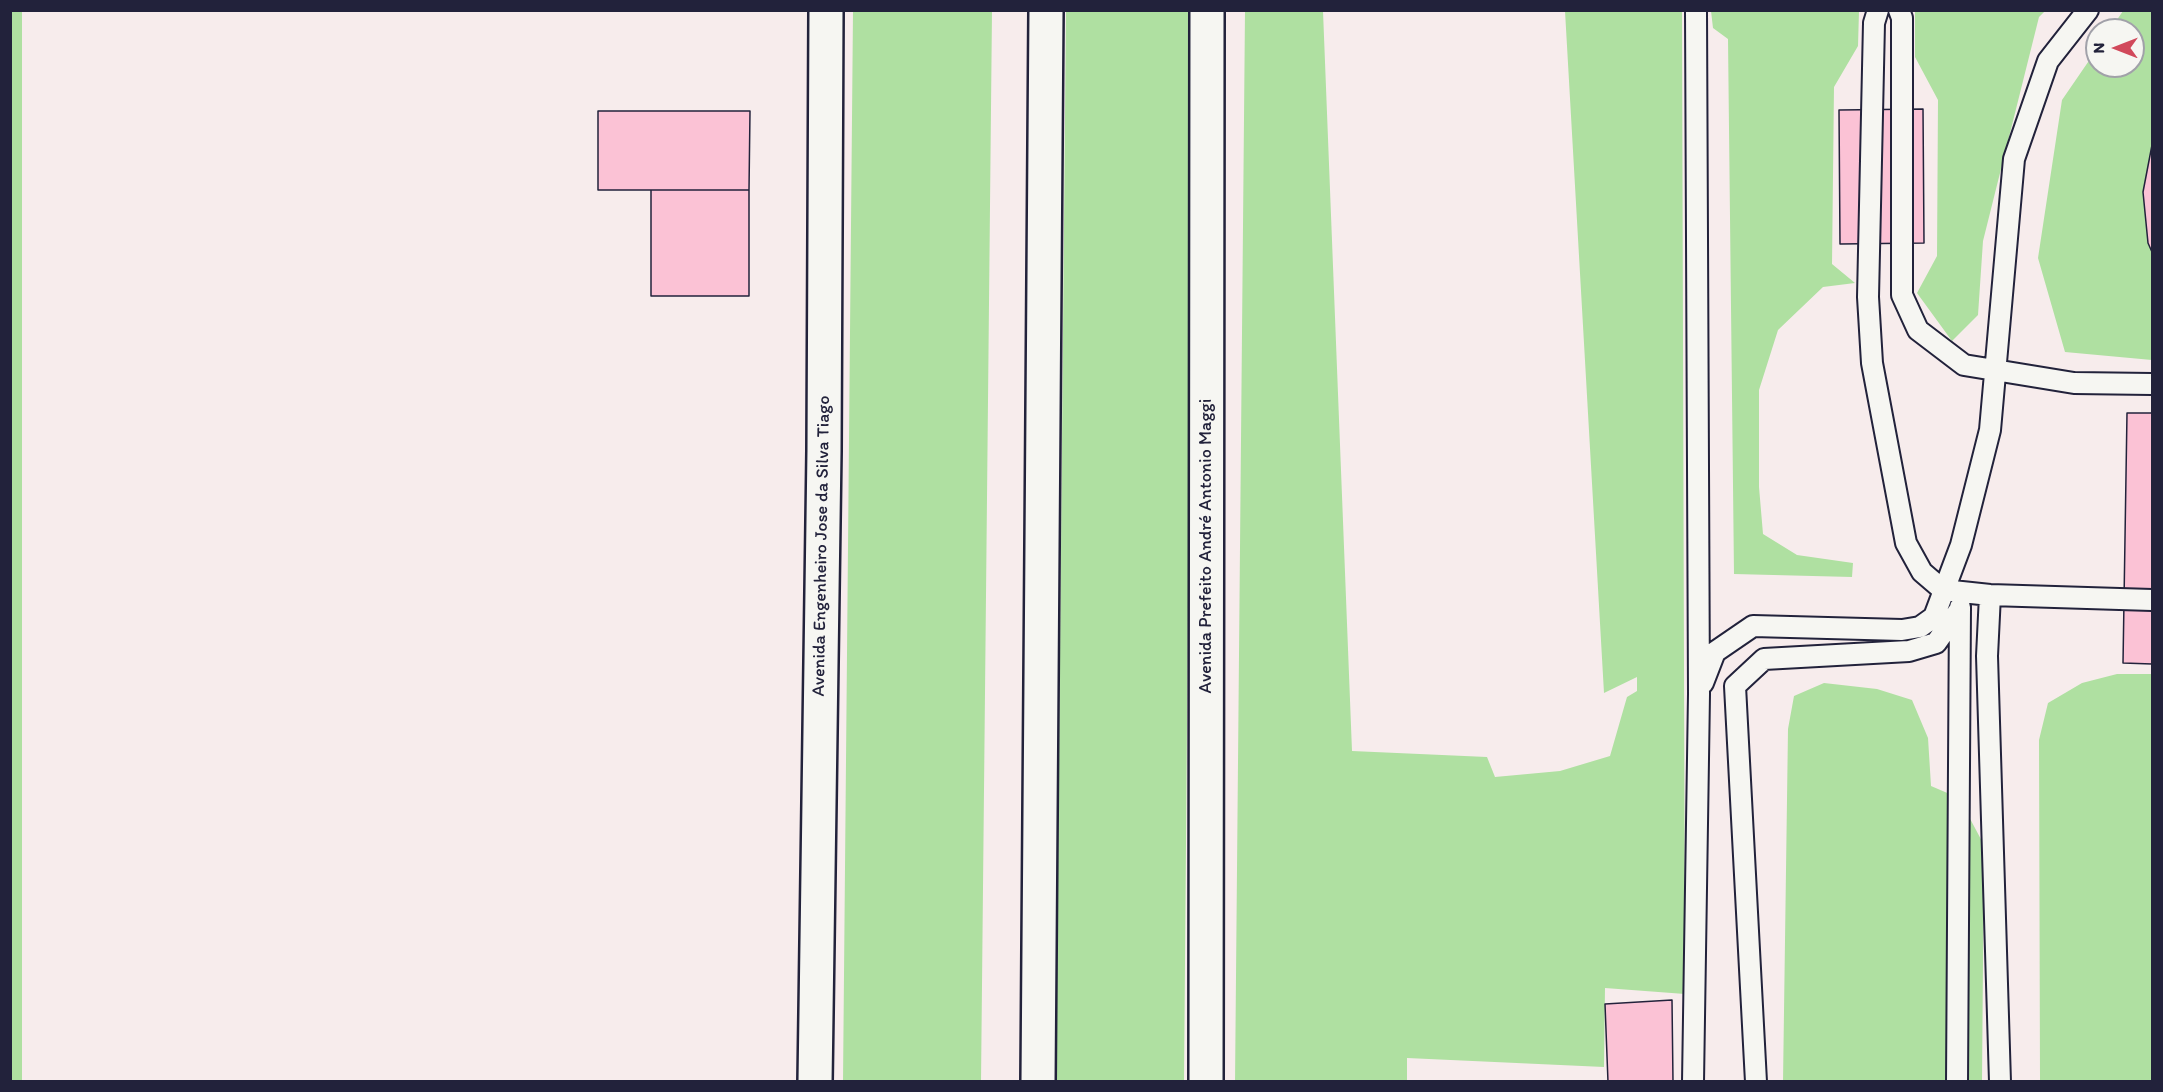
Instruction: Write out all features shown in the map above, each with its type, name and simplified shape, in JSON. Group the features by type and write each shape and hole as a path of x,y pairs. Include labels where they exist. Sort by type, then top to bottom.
{"street":[{"name":"Avenida Engenheiro Jose da Silva Tiago","path":"815,1082 824,439 826,10"},
{"path":"1038,1082 1046,10"},
{"name":"Avenida Prefeito André Antonio Maggi","path":"1206,1082 1207,10"}],"lane":[{"path":"1693,1082 1699,694 1696,10"},
{"path":"1878,10 1874,22 1868,297 1872,363 1906,543 1922,572 1942,590 1962,599 1990,595 2152,600"},
{"path":"1899,10 1902,18 1902,295 1918,330 1964,365 2074,383 2152,384"},
{"path":"1699,694 1715,651 1753,626 1911,628 1920,627 1934,617 1960,545 1990,430 2014,159 2048,61 2088,10"},
{"path":"1957,1082 1962,599 1960,545"},
{"path":"1990,595 1987,656 2000,1082"},
{"path":"1756,1082 1735,686 1764,659 1909,651 1936,644 1962,599"}],"green space":[{"path":"10,11 22,11 22,1082 10,1081"},
{"path":"853,11 992,11 981,1081 843,1081"},
{"path":"1066,11 1193,11 1184,1081 1056,1082"},
{"path":"1245,11 1323,11 1352,751 1487,757 1495,777 1560,771 1610,756 1627,697 1637,691 1637,677 1604,693 1565,11 1682,11 1685,994 1605,988 1604,1067 1407,1058 1407,1081 1235,1082"},
{"path":"1711,11 1859,11 1858,46 1834,87 1832,264 1855,283 1823,287 1778,330 1759,390 1759,487 1763,534 1797,555 1853,563 1852,577 1734,574 1728,39 1713,28"},
{"path":"1915,11 2045,11 2039,17 1983,241 1978,315 1952,341 1917,293 1937,256 1938,100 1915,57"},
{"path":"2123,11 2152,11 2152,145 2143,192 2148,242 2152,252 2152,360 2065,352 2038,258 2062,100 2085,66 2085,78 2145,78 2145,18 2118,18"},
{"path":"2117,674 2152,674 2152,1081 2040,1081 2039,740 2048,703 2082,683"},
{"path":"1824,683 1877,689 1912,700 1928,738 1931,786 1959,798 1984,845 1982,1081 1783,1082 1788,729 1794,696"}],"building":[{"path":"1923,109 1924,243 1840,244 1839,110"},
{"path":"598,111 750,111 749,190 598,190"},
{"path":"2152,145 2152,252 2148,243 2143,192"},
{"path":"651,190 749,190 749,296 651,296"},
{"path":"2127,413 2152,413 2152,664 2123,663"},
{"path":"1672,1000 1673,1082 1608,1082 1605,1004"}]}
